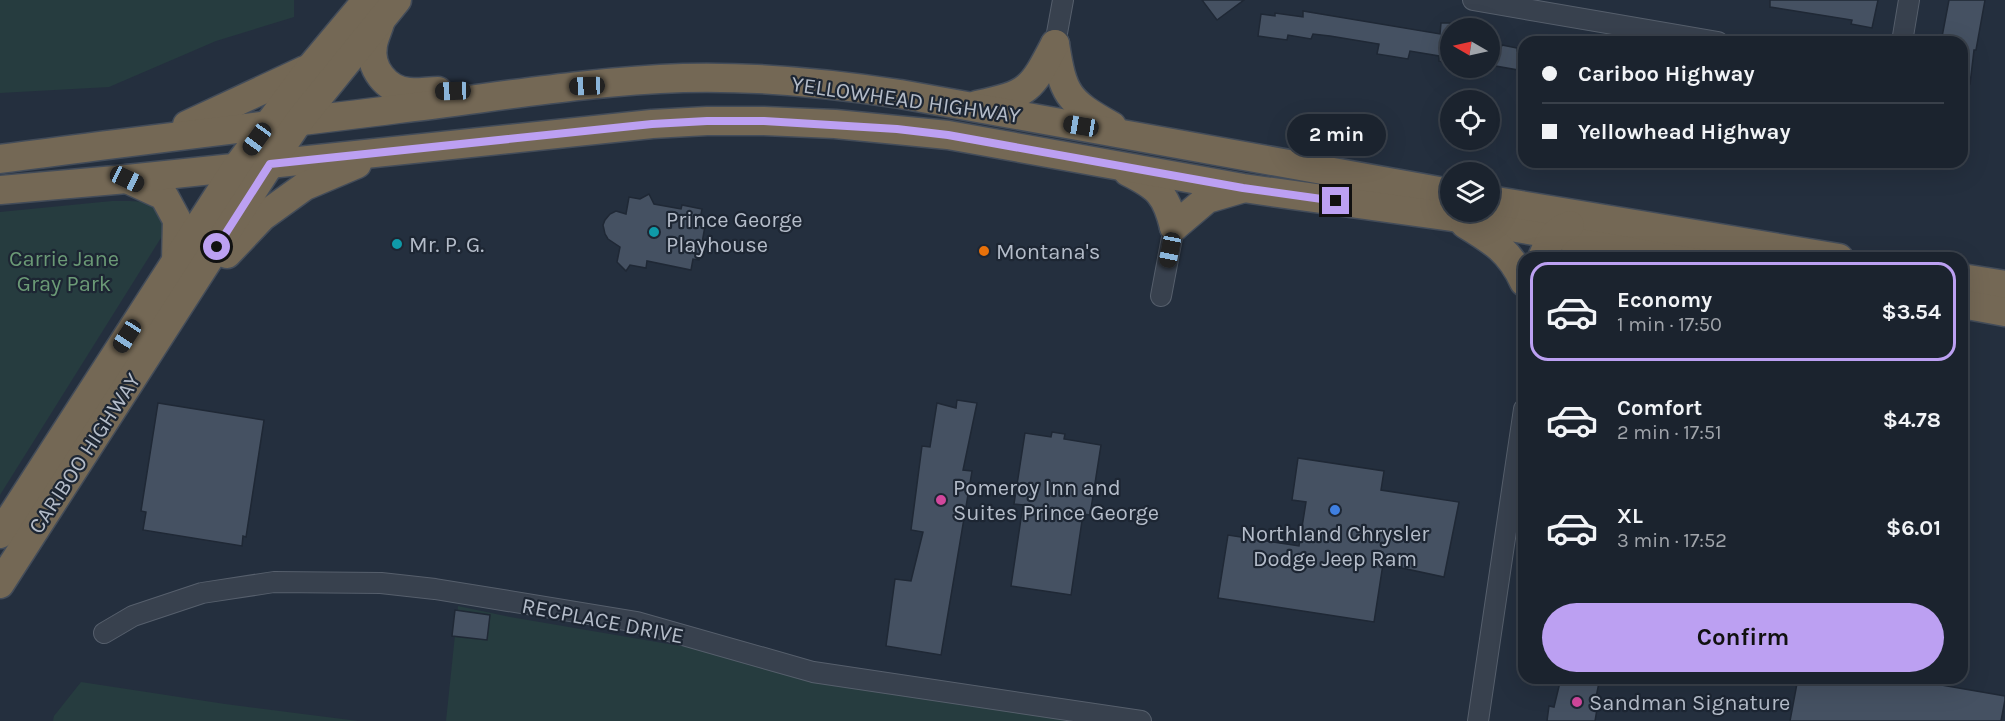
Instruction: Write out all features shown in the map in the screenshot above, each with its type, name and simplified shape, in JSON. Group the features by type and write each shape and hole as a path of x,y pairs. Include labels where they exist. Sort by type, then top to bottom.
{"highway":[{"path":"382,6 373,45 373,58 380,77 398,89 408,92 587,86"},
{"name":"CARIBOO HIGHWAY","path":"0,534 236,168 310,68 382,6"},
{"name":"CARIBOO HIGHWAY","path":"0,584 270,164 382,6"},
{"path":"967,107 1006,99 1031,85 1040,74 1055,44"},
{"path":"1055,44 1060,76 1071,99 1094,116 1127,134"},
{"path":"156,138 252,97 310,68"},
{"name":"YELLOWHEAD HIGHWAY","path":"0,159 587,86 681,78 760,80 854,87 1127,134 1440,203"},
{"name":"YELLOWHEAD HIGHWAY","path":"0,190 236,168 652,124 764,121 835,124 948,135 1243,188 1440,204"},
{"path":"180,303 262,217 297,191 386,152"},
{"path":"1113,164 1156,189 1169,204 1174,227 1207,199 1243,188"},
{"path":"127,179 164,196 177,220 176,261"},
{"path":"1500,202 1802,252"},
{"path":"1471,222 1503,249 1518,271"},
{"name":"YELLOWHEAD HIGHWAY","path":"1491,222 1548,246 1649,252"},
{"path":"1548,246 1562,228 1570,225 1635,225"},
{"path":"1968,279 2005,285"},
{"path":"1968,305 2005,312"}],"street":[{"path":"1055,44 1064,0"},
{"path":"1903,36 1909,0"},
{"path":"1481,1 1683,36"},
{"path":"1161,296 1174,227"},
{"path":"1478,721 1518,450"},
{"name":"RECPLACE DRIVE","path":"104,633 133,616 202,593 274,582 381,583 435,589 637,622 813,672 1141,721"}],"green space":[{"path":"0,0 294,0 294,17 216,41 109,87 0,93"},
{"name":"Carrie Jane Gray Park","path":"112,201 146,203 158,210 169,225 0,495 0,212"},
{"path":"458,606 510,617 1122,721 446,721"},
{"path":"81,682 358,721 53,721 54,716"}],"building":[{"path":"1202,0 1244,0 1217,20"},
{"path":"1770,0 1878,0 1872,28 1851,24 1852,20 1770,7"},
{"path":"1949,0 1985,0 1976,50 1974,50 1970,84 1968,84 1968,36 1942,36"},
{"path":"1303,11 1440,34 1440,61 1439,56 1410,51 1408,59 1377,54 1379,44 1330,36 1313,34 1311,39 1288,35 1287,40 1258,36 1261,14 1275,16 1275,13 1303,17"},
{"path":"1502,45 1517,48 1518,70 1500,67"},
{"name":"Prince George Playhouse","path":"649,194 654,204 681,209 682,205 702,209 699,225 705,226 699,260 693,259 691,270 647,261 646,268 630,265 626,271 617,262 620,247 608,239 605,234 603,225 605,220 616,211 626,214 629,197 640,199"},
{"name":"Pomeroy Inn and Suites Prince George","path":"957,400 977,403 963,470 972,471 941,655 886,646 895,579 911,581 923,532 911,530 922,446 930,447 937,403 956,408"},
{"path":"158,403 264,420 246,537 243,536 242,546 143,530 146,512 141,511"},
{"path":"1052,432 1065,434 1064,439 1101,445 1090,515 1083,514 1071,595 1011,586 1023,505 1014,504 1025,433 1051,437"},
{"path":"1298,458 1384,471 1381,490 1459,502 1444,577 1383,564 1374,622 1218,598 1228,535 1299,546 1306,502 1292,500"},
{"path":"455,610 490,615 487,640 452,636"},
{"name":"Sandman Signature","path":"1560,684 1599,684 1595,721 1547,721 1549,706 1554,707"},
{"path":"1797,684 1936,684 2005,696 2001,721 1790,721"}],"place":[{"name":"Prince George Playhouse","path":"654,232"},
{"name":"Mr. P. G.","path":"397,244"},
{"name":"Montana's","path":"984,251"},
{"name":"Pomeroy Inn and Suites Prince George","path":"941,500"},
{"name":"Northland Chrysler Dodge Jeep Ram","path":"1335,510"},
{"name":"Sandman Signature","path":"1577,702"}],"route":[{"path":"217,247 270,164 540,135 707,121 835,124 948,135 1243,188 1336,201"}]}
